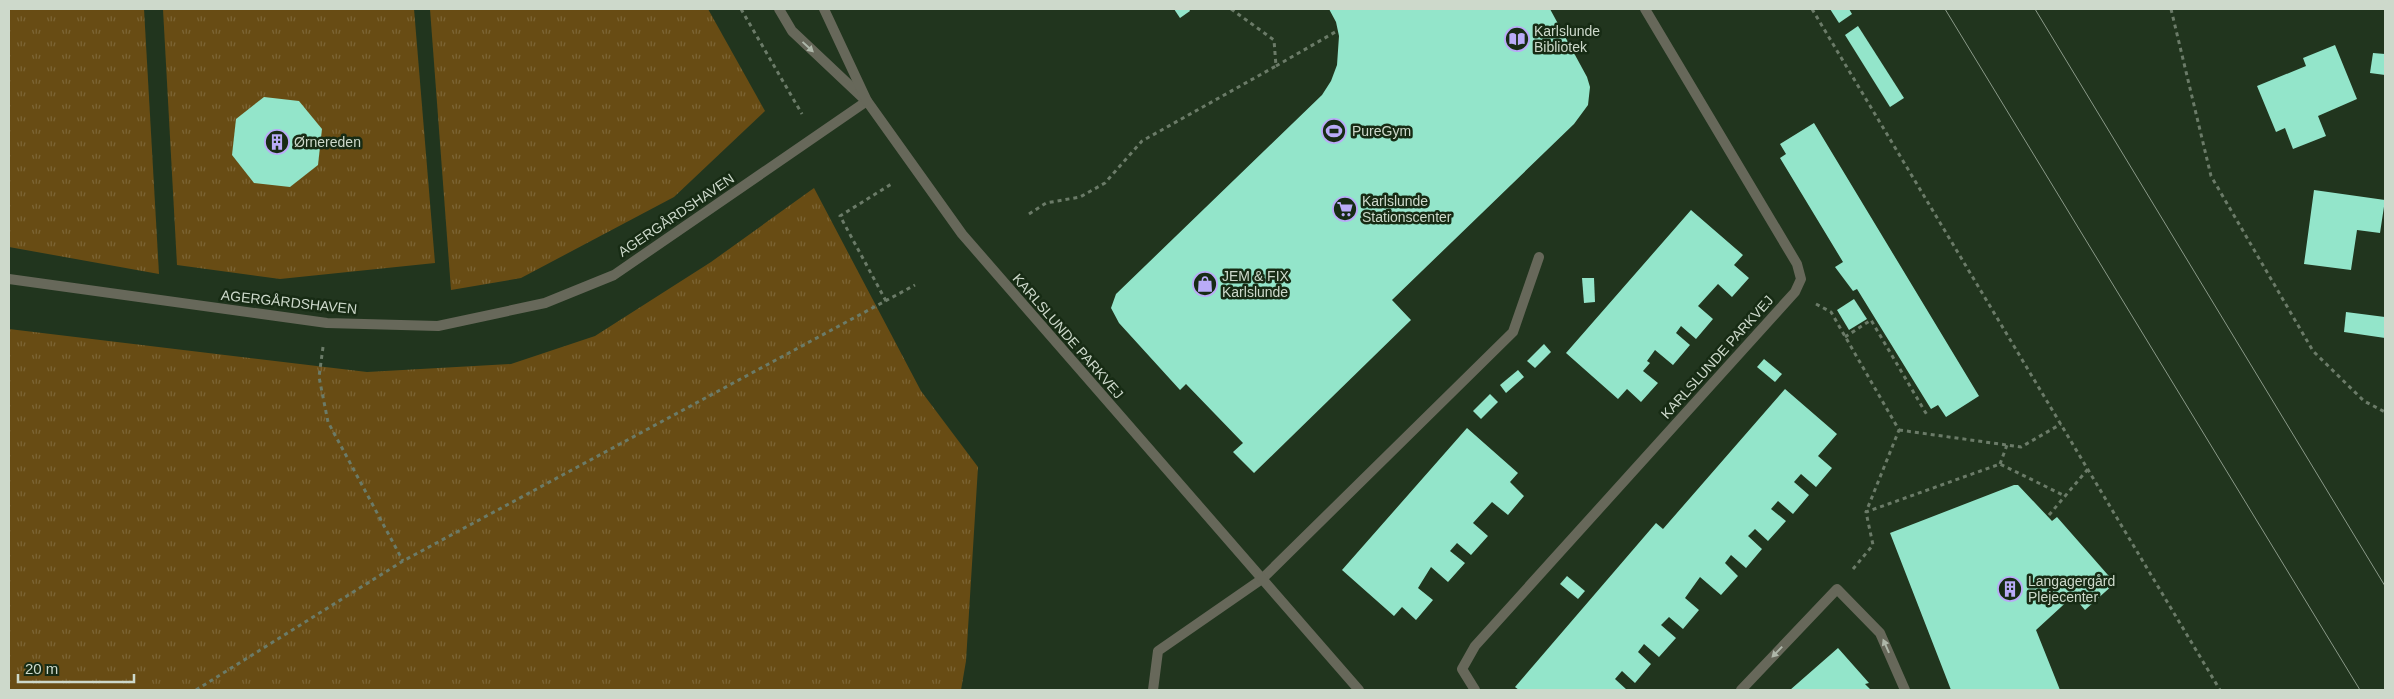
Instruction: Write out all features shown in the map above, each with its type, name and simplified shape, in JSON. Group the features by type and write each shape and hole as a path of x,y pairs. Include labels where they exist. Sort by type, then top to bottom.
{"street":[{"name":"KARLSLUNDE PARKVEJ","path":"779,9 792,32 867,101"},
{"name":"KARLSLUNDE PARKVEJ","path":"824,9 867,101 962,234 1359,690"},
{"path":"1645,9 1797,264 1801,279 1794,292"},
{"name":"AGERGÅRDSHAVEN","path":"9,279 327,323 438,326 545,303 614,275 867,101"},
{"path":"1153,690 1158,650 1262,579 1513,332 1539,256"},
{"name":"KARLSLUNDE PARKVEJ","path":"1474,690 1462,669 1475,646 1794,292"},
{"path":"1741,690 1837,589 1880,633 1905,690"}],"path":[{"path":"741,9 815,137"},
{"path":"1231,9 1274,40 1276,66"},
{"path":"1812,9 2220,690"},
{"path":"2171,9 2211,176 2313,351 2364,401 2385,412"},
{"path":"1029,214 1046,203 1080,197 1105,183 1142,141 1338,31"},
{"path":"886,301 840,216 915,169"},
{"path":"196,690 403,561 915,285"},
{"path":"1794,292 1831,312 1899,430"},
{"path":"1845,338 1871,320 1927,415"},
{"path":"327,323 319,377 328,422 403,561"},
{"path":"1899,430 2021,447 2061,424"},
{"path":"1837,589 1873,545 1866,512 1899,430"},
{"path":"2000,464 2007,445"},
{"path":"1866,512 2000,464 2065,496"},
{"path":"2049,515 2088,469"}],"green space":[{"path":"9,9 144,9 159,274 9,247"},
{"path":"163,9 414,9 435,263 280,279 177,265"},
{"path":"430,9 708,9 765,111 674,197 521,278 451,290"},
{"path":"814,188 921,391 978,467 966,661 961,690 9,690 9,329 367,372 511,364 595,336 711,262"}],"building":[{"path":"1174,9 1189,9 1190,11 1180,18"},
{"name":"Karlslunde Stationscenter","path":"1329,9 1550,9 1587,77 1590,87 1588,105 1574,124 1392,300 1411,320 1254,473 1233,452 1243,443 1186,384 1180,390 1119,323 1111,308 1116,294 1322,95 1331,81 1337,65 1339,36 1336,22"},
{"path":"1830,9 1849,9 1852,14 1839,23"},
{"path":"1858,26 1904,98 1890,107 1845,35"},
{"path":"2335,45 2357,99 2318,116 2326,136 2293,149 2285,128 2276,132 2257,86 2306,66 2303,58"},
{"path":"2373,53 2385,54 2385,75 2370,73"},
{"name":"Ørnereden","path":"264,97 299,101 322,129 318,165 290,187 254,183 232,155 236,119"},
{"path":"1814,123 1979,396 1946,417 1938,405 1931,409 1857,289 1853,291 1835,267 1843,262 1780,158 1786,154 1780,144"},
{"path":"2314,190 2385,200 2380,233 2357,230 2351,270 2304,264"},
{"path":"1691,210 1743,255 1734,265 1749,278 1732,297 1718,284 1698,306 1713,319 1696,339 1681,326 1676,333 1690,345 1673,365 1655,350 1647,361 1650,363 1643,371 1658,383 1641,402 1627,389 1618,399 1566,353"},
{"path":"1582,278 1594,278 1595,302 1584,303"},
{"path":"1854,299 1867,319 1849,330 1837,310"},
{"path":"2346,312 2385,317 2385,338 2344,332"},
{"path":"1544,344 1551,352 1535,368 1527,361"},
{"path":"1764,359 1782,374 1775,382 1757,367"},
{"path":"1518,370 1524,377 1506,393 1500,385"},
{"path":"1785,389 1837,434 1818,456 1832,468 1816,487 1801,474 1794,482 1809,495 1793,514 1778,501 1771,509 1786,521 1768,541 1755,529 1748,536 1762,549 1746,568 1731,555 1725,563 1738,576 1721,595 1700,577 1685,598 1699,610 1683,629 1669,617 1661,625 1676,638 1659,657 1644,644 1638,652 1651,664 1635,683 1622,671 1615,679 1627,690 1519,690 1515,687 1656,523 1663,529"},
{"path":"1490,394 1498,402 1481,419 1473,411"},
{"path":"1467,428 1518,473 1510,482 1524,496 1508,515 1492,502 1473,523 1488,536 1471,555 1457,543 1450,551 1465,563 1448,582 1431,567 1418,588 1433,600 1416,620 1402,607 1394,616 1342,570"},
{"name":"Langagergård Plejecenter","path":"2018,485 2052,521 2057,517 2115,583 2085,610 2073,596 2036,630 2060,690 1951,690 1890,533"},
{"path":"1567,576 1585,591 1578,599 1560,584"},
{"path":"1838,648 1869,683 1865,684 1871,690 1790,690"}],"tram line":[{"path":"1945,9 2360,690"},
{"path":"2035,9 2385,586"}],"place":[{"name":"Karlslunde Bibliotek","path":"1517,39"},
{"name":"PureGym","path":"1334,131"},
{"name":"Ørnereden","path":"277,142"},
{"name":"Karlslunde Stationscenter","path":"1345,209"},
{"name":"JEM & FIX Karlslunde","path":"1205,284"},
{"name":"Langagergård Plejecenter","path":"2010,589"}]}
